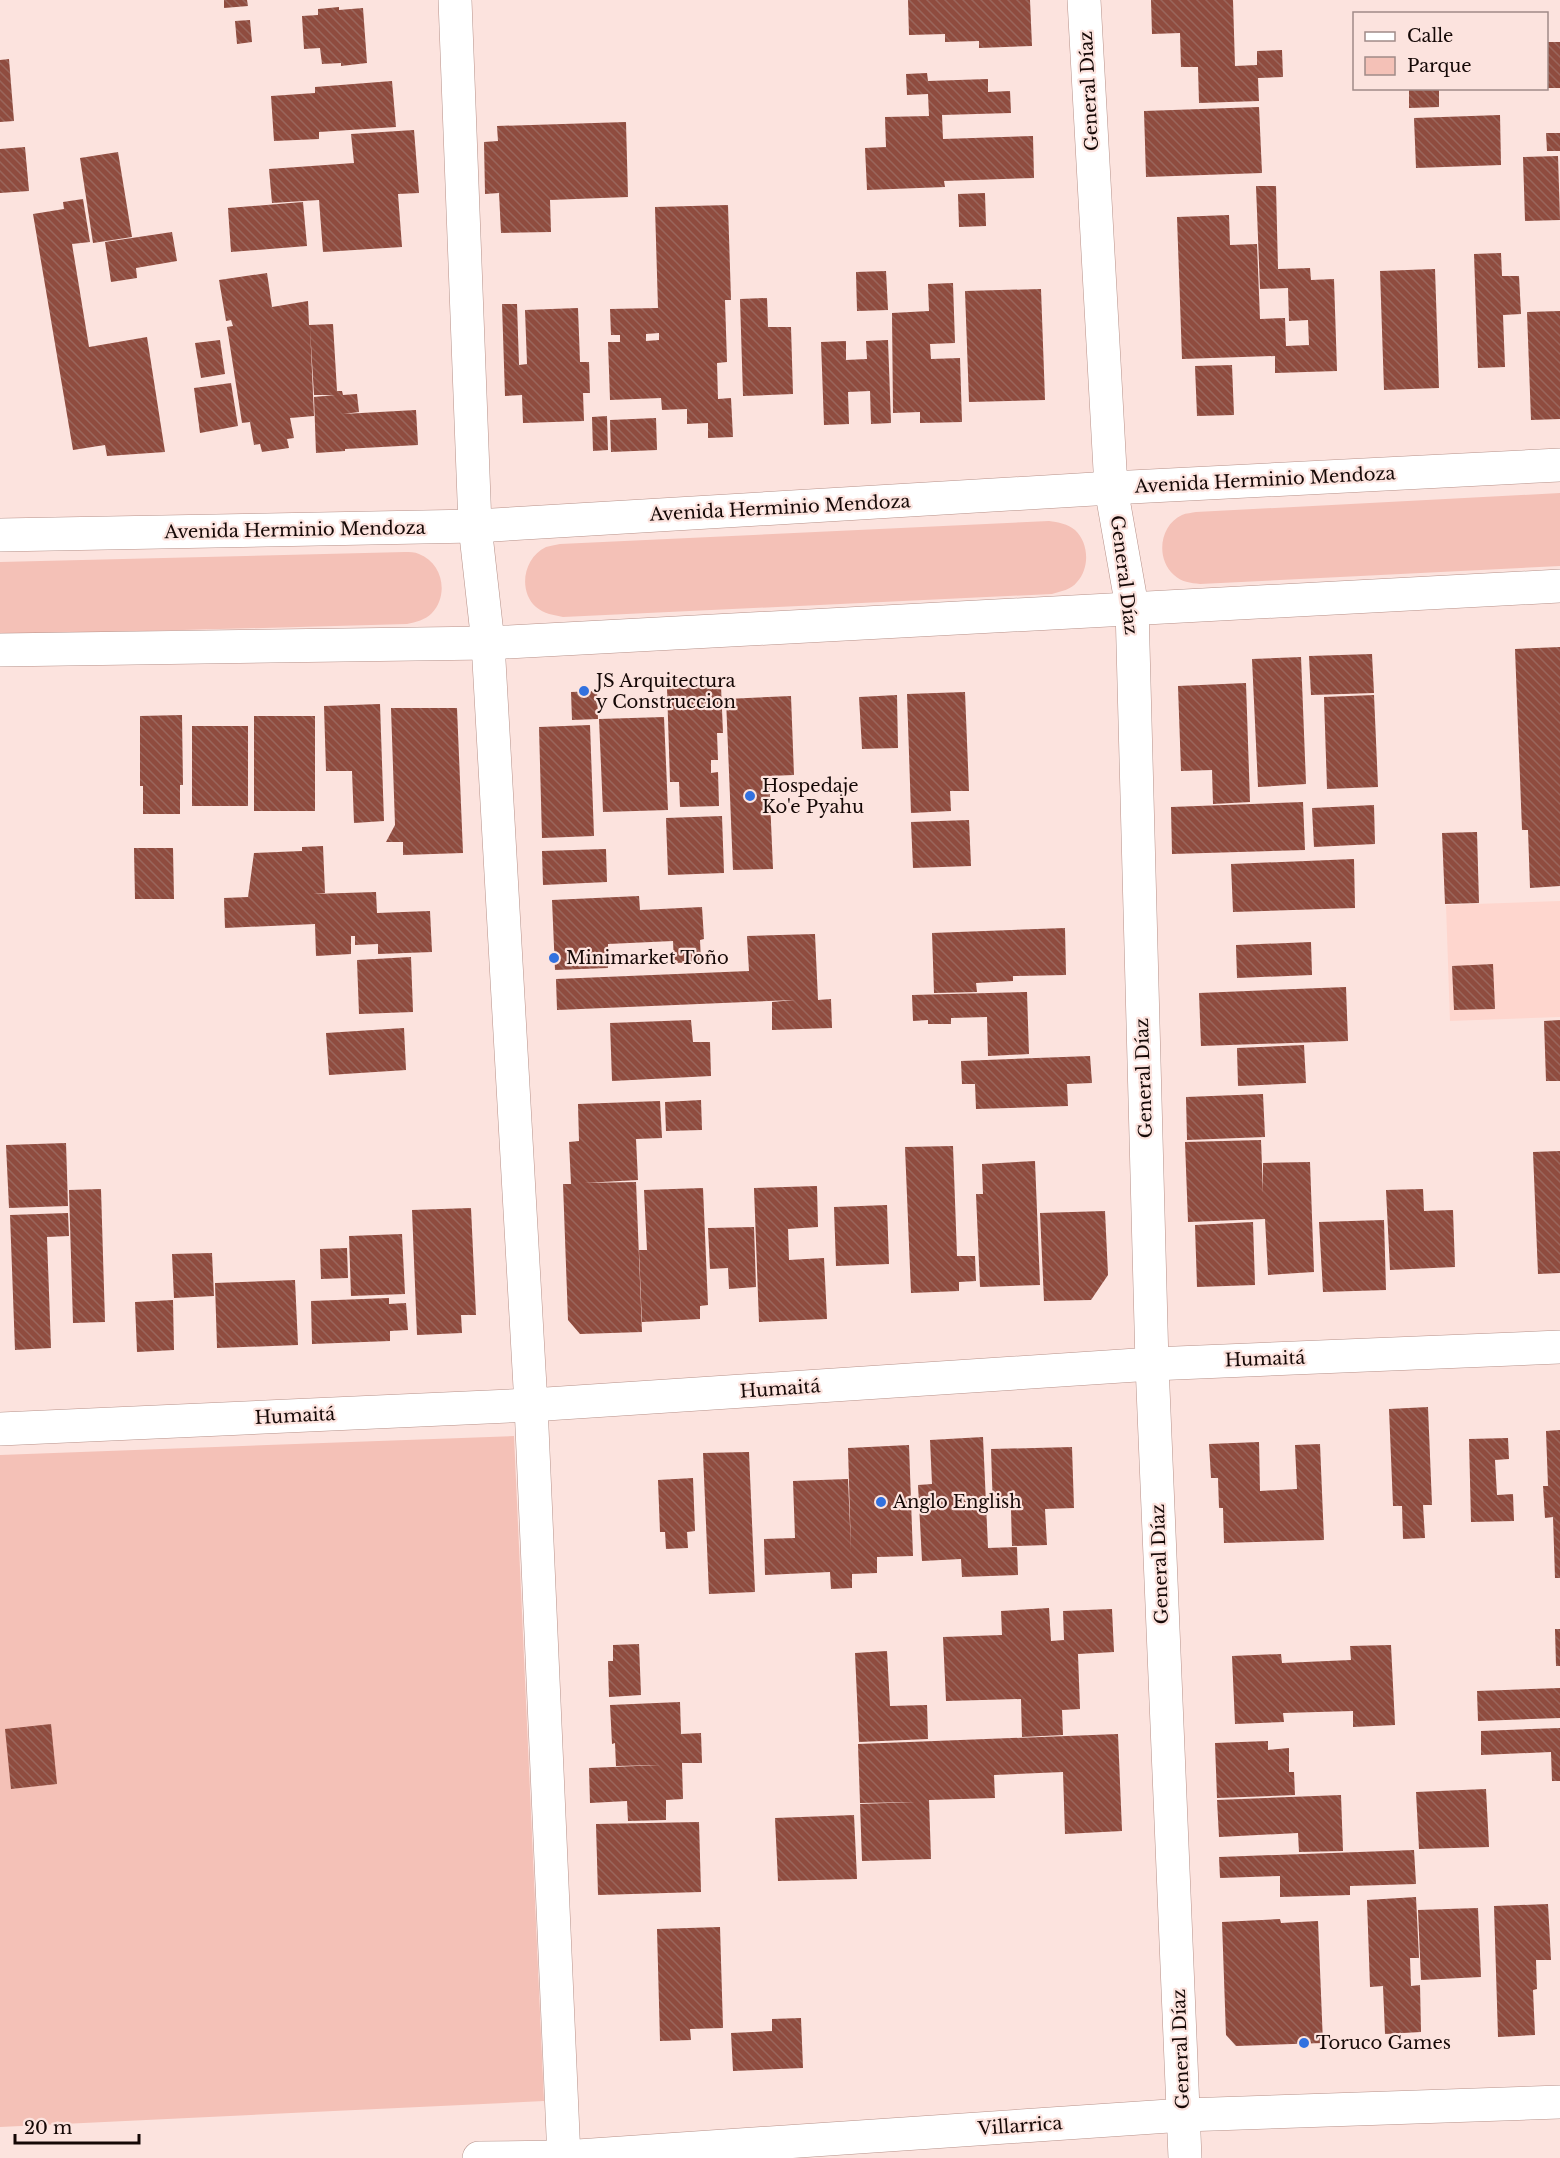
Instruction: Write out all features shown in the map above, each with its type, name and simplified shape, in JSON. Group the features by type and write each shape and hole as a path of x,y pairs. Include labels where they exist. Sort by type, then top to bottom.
{"street":[{"path":"455,0 475,526 488,643 531,1405 563,2157"},
{"name":"General Díaz","path":"1084,0 1111,488 1132,608 1152,1364 1185,2158"},
{"name":"Avenida Herminio Mendoza","path":"0,536 475,526 1111,488 1560,465"},
{"path":"0,650 488,643 1560,586"},
{"name":"Humaitá","path":"0,1428 531,1405 1152,1364 1560,1347"},
{"name":"Villarrica","path":"479,2158 563,2157 1184,2115 1560,2102"}],"shaded area":[{"path":"1560,901 1560,1017 1450,1021 1446,905"}],"green space":[{"path":"1560,493 1560,566 1200,584 1183,581 1174,575 1164,560 1162,551 1169,526 1187,513"},
{"path":"1049,521 1069,526 1075,530 1083,542 1086,556 1084,570 1075,585 1052,594 563,617 546,613 536,607 530,600 525,584 528,567 538,552 546,547 560,544"},
{"path":"405,552 419,554 434,564 442,589 441,597 432,613 423,619 407,624 0,635 0,562"},
{"path":"514,1436 544,2101 0,2127 0,1455"}],"building":[{"path":"224,0 247,0 248,6 224,8"},
{"path":"908,0 1030,0 1032,46 979,48 979,41 945,42 945,34 909,35"},
{"path":"1151,0 1233,0 1235,66 1257,65 1257,51 1282,50 1283,77 1258,78 1259,101 1199,103 1198,67 1181,67 1180,33 1152,34"},
{"path":"339,7 339,10 363,8 367,63 341,66 341,63 322,64 320,48 304,49 302,16 318,15 318,9"},
{"path":"250,20 252,42 237,44 235,21"},
{"path":"1548,42 1560,42 1560,88 1548,88"},
{"path":"9,59 14,121 0,122 0,60"},
{"path":"927,73 928,81 988,79 988,92 1010,91 1011,113 942,115 943,139 1033,136 1034,178 944,181 945,187 867,190 865,148 886,147 885,117 929,116 928,94 907,95 906,74"},
{"path":"392,81 396,127 319,132 319,139 274,141 271,96 315,93 315,87"},
{"path":"1409,90 1439,90 1439,107 1409,108"},
{"path":"1259,107 1262,173 1146,177 1144,111"},
{"path":"1500,115 1501,165 1416,168 1414,118"},
{"path":"626,122 628,197 550,200 551,232 501,233 499,193 485,194 484,142 498,141 497,126"},
{"path":"414,130 419,193 398,194 402,247 323,252 319,200 272,203 269,169 354,163 351,134"},
{"path":"1546,133 1560,133 1560,151 1547,151"},
{"path":"25,147 29,191 0,193 0,149"},
{"path":"118,152 132,237 93,243 80,158"},
{"path":"1558,156 1560,220 1525,221 1523,157"},
{"path":"1256,186 1276,186 1278,269 1310,268 1311,280 1334,279 1337,371 1275,373 1275,356 1182,359 1177,217 1229,215 1230,245 1257,244 1260,319 1285,318 1286,346 1309,345 1308,320 1289,321 1288,288 1260,289"},
{"path":"985,193 986,226 959,227 958,194"},
{"path":"83,199 90,242 72,244 89,347 147,337 165,452 107,456 105,445 73,450 33,214 64,209 63,202"},
{"path":"303,202 307,246 231,252 228,208"},
{"path":"728,205 731,300 725,300 727,362 717,363 718,399 731,398 733,437 708,438 708,423 687,424 687,409 662,410 661,398 610,400 608,342 620,342 620,335 611,335 610,309 658,308 655,207","holes":["659,333 659,340 646,341 646,334"]},
{"path":"172,232 177,261 136,268 137,278 111,282 105,242"},
{"path":"1501,253 1502,276 1519,276 1521,314 1503,315 1505,367 1478,368 1474,254"},
{"path":"1435,269 1439,388 1384,390 1380,271"},
{"path":"886,271 888,310 857,311 856,272"},
{"path":"267,273 272,307 308,301 309,325 333,324 337,391 342,391 343,395 357,394 359,412 343,414 416,410 418,445 316,453 314,397 335,395 314,395 310,328 314,416 290,418 294,438 287,439 289,448 262,452 260,444 254,445 250,422 242,423 227,327 233,326 231,320 226,321 219,280"},
{"path":"953,283 955,343 930,344 931,359 960,358 962,422 920,423 920,412 893,413 892,313 929,311 928,284"},
{"path":"1041,289 1045,400 969,402 965,291"},
{"path":"767,298 768,327 791,327 793,394 743,396 740,299"},
{"path":"502,304 517,304 519,365 527,364 525,310 578,308 580,362 589,362 590,393 583,393 584,421 523,423 522,395 505,396"},
{"path":"1560,311 1560,419 1531,420 1527,312"},
{"path":"220,340 225,374 201,378 195,343"},
{"path":"888,340 891,423 871,424 870,391 848,392 849,424 824,425 821,342 846,341 846,360 867,359 866,341"},
{"path":"1232,365 1234,415 1197,416 1195,366"},
{"path":"231,383 238,426 200,433 194,388"},
{"path":"607,416 608,450 593,451 592,417"},
{"path":"656,418 657,450 611,452 610,420"},
{"path":"1560,647 1560,886 1530,888 1528,830 1522,830 1515,649"},
{"path":"1372,654 1374,693 1311,695 1309,656"},
{"path":"1301,657 1306,784 1258,787 1252,659"},
{"path":"1246,683 1250,802 1213,804 1212,770 1181,771 1178,686"},
{"path":"721,686 723,733 717,733 718,760 711,760 711,773 718,772 719,806 680,807 679,782 670,782 667,688"},
{"path":"597,691 598,719 572,720 571,692"},
{"path":"965,692 969,791 950,791 951,811 911,813 907,694"},
{"path":"897,695 898,748 862,749 859,697"},
{"path":"1374,695 1378,787 1327,789 1324,697"},
{"name":"Hospedaje Ko'e Pyahu","path":"791,696 794,775 769,776 773,869 733,870 726,699"},
{"path":"380,704 384,821 354,823 352,771 326,771 324,706"},
{"path":"391,708 457,708 463,853 403,855 403,842 386,842 395,825"},
{"path":"182,715 183,785 180,785 180,814 143,814 143,786 140,786 140,716"},
{"path":"254,716 315,716 315,811 254,811"},
{"path":"664,717 668,810 603,812 599,719"},
{"path":"590,725 594,836 542,838 539,727"},
{"path":"192,726 248,726 248,806 192,806"},
{"path":"1303,802 1305,850 1172,854 1171,807"},
{"path":"1374,805 1375,844 1314,847 1312,808"},
{"path":"722,816 724,873 668,875 666,818"},
{"path":"969,820 971,866 913,868 911,822"},
{"path":"1477,832 1479,903 1445,904 1442,833"},
{"path":"323,846 325,893 313,894 376,892 377,913 430,911 432,952 378,954 378,944 355,945 355,936 351,936 351,954 316,956 315,924 225,928 224,898 248,897 254,853 302,851 302,847"},
{"path":"134,848 173,848 174,899 135,899"},
{"path":"606,849 607,882 543,885 542,851"},
{"path":"1354,859 1355,908 1233,912 1231,864"},
{"path":"639,896 640,910 702,907 704,939 700,940 701,962 674,963 673,941 608,944 608,968 555,970 552,900"},
{"path":"1065,928 1066,975 1013,976 1013,981 976,983 977,992 934,993 932,933"},
{"path":"815,934 818,1000 831,999 832,1028 772,1030 772,1002 794,1000 557,1010 556,979 749,971 747,936"},
{"path":"1311,942 1312,975 1237,978 1236,945"},
{"path":"411,957 413,1012 359,1014 357,960"},
{"path":"1493,964 1495,1009 1454,1010 1452,966"},
{"path":"1346,987 1348,1041 1201,1046 1199,993"},
{"path":"1027,992 1029,1054 988,1056 987,1017 951,1018 951,1024 928,1024 928,1020 913,1021 912,995"},
{"path":"691,1020 693,1042 710,1042 711,1076 612,1081 610,1023"},
{"path":"1560,1020 1560,1081 1546,1081 1544,1021"},
{"path":"404,1028 406,1070 329,1075 326,1033"},
{"path":"1304,1045 1306,1083 1238,1086 1237,1048"},
{"path":"1090,1056 1092,1083 1067,1084 1068,1106 976,1109 975,1084 962,1084 961,1061"},
{"path":"1263,1094 1265,1137 1187,1140 1186,1097"},
{"path":"701,1100 702,1130 666,1131 665,1102"},
{"path":"660,1101 662,1138 636,1139 638,1180 584,1183 636,1182 642,1332 580,1334 568,1320 563,1184 571,1184 569,1142 579,1141 578,1104"},
{"path":"1261,1140 1263,1193 1263,1163 1310,1162 1314,1272 1268,1275 1265,1219 1188,1222 1185,1142"},
{"path":"66,1143 68,1206 9,1208 6,1145"},
{"path":"953,1146 957,1256 975,1256 976,1281 959,1282 959,1291 911,1293 905,1147"},
{"path":"1560,1151 1560,1273 1538,1274 1533,1152"},
{"path":"1035,1161 1040,1285 980,1287 976,1194 983,1194 982,1164"},
{"path":"817,1186 818,1227 788,1229 789,1260 824,1258 827,1319 759,1322 754,1188"},
{"path":"703,1188 708,1305 700,1306 700,1319 642,1322 639,1250 647,1250 644,1190"},
{"path":"101,1189 105,1322 73,1323 69,1190"},
{"path":"1423,1189 1424,1211 1453,1210 1455,1267 1390,1270 1386,1190"},
{"path":"887,1205 889,1264 836,1266 834,1207"},
{"path":"471,1208 476,1315 461,1315 462,1333 417,1335 412,1210"},
{"path":"1105,1211 1108,1275 1091,1300 1044,1301 1040,1213"},
{"path":"68,1213 69,1236 47,1237 51,1348 15,1350 10,1215"},
{"path":"1384,1220 1386,1290 1323,1292 1319,1222"},
{"path":"1253,1222 1255,1285 1197,1287 1195,1225"},
{"path":"754,1227 756,1287 729,1289 728,1268 710,1269 708,1228"},
{"path":"402,1234 405,1294 351,1296 349,1236"},
{"path":"347,1248 348,1278 321,1279 320,1249"},
{"path":"212,1253 214,1296 174,1298 172,1254"},
{"path":"295,1280 298,1345 217,1348 215,1283"},
{"path":"389,1298 389,1304 406,1303 408,1330 390,1331 390,1341 312,1344 311,1301"},
{"path":"173,1300 174,1350 137,1352 135,1302"},
{"path":"1428,1407 1432,1505 1423,1505 1425,1538 1403,1539 1402,1506 1393,1506 1389,1409"},
{"path":"1560,1430 1560,1578 1555,1578 1553,1517 1545,1518 1543,1486 1548,1486 1546,1431"},
{"path":"983,1437 988,1548 1017,1547 1018,1575 962,1577 961,1559 922,1561 918,1485 932,1484 930,1440"},
{"path":"1508,1438 1509,1459 1495,1460 1497,1495 1513,1494 1514,1521 1471,1522 1469,1439"},
{"path":"1259,1442 1260,1491 1297,1489 1295,1445 1320,1444 1324,1540 1224,1543 1223,1508 1219,1508 1218,1478 1211,1478 1209,1444"},
{"path":"909,1445 913,1556 877,1557 877,1573 852,1574 852,1588 831,1589 830,1572 765,1575 764,1539 795,1538 793,1481 848,1479 851,1550 848,1448"},
{"path":"1072,1447 1074,1508 1045,1509 1047,1545 1012,1546 1011,1510 993,1510 991,1449"},
{"path":"749,1452 755,1592 709,1594 703,1453"},
{"path":"693,1478 695,1531 687,1532 688,1548 666,1549 665,1532 660,1532 658,1480"},
{"path":"1049,1608 1051,1641 1064,1640 1063,1611 1112,1609 1114,1652 1078,1654 1080,1709 1062,1710 1063,1735 1022,1737 1021,1699 946,1701 943,1637 1002,1635 1001,1611"},
{"path":"1555,1629 1560,1629 1560,1666 1556,1666"},
{"path":"639,1644 641,1695 609,1697 608,1661 613,1661 613,1645"},
{"path":"1391,1645 1395,1725 1353,1727 1353,1711 1283,1713 1284,1722 1235,1724 1232,1656 1281,1654 1282,1663 1351,1660 1350,1646"},
{"path":"887,1651 890,1706 927,1705 928,1739 859,1742 855,1653"},
{"path":"1560,1688 1560,1718 1478,1721 1477,1691"},
{"path":"680,1702 681,1734 701,1733 702,1763 682,1763 683,1799 666,1800 666,1820 628,1821 627,1801 590,1803 589,1768 660,1765 616,1766 615,1743 612,1744 610,1705"},
{"path":"51,1724 57,1784 11,1789 5,1729"},
{"path":"1560,1728 1560,1781 1552,1781 1551,1752 1481,1755 1481,1731"},
{"path":"1118,1734 1122,1831 1065,1834 1063,1772 994,1775 995,1798 929,1800 931,1859 862,1861 860,1804 915,1802 860,1803 858,1744"},
{"path":"1268,1741 1268,1750 1289,1748 1289,1772 1294,1772 1295,1795 1217,1798 1215,1743"},
{"path":"1486,1789 1489,1847 1419,1849 1416,1792"},
{"path":"1341,1795 1343,1851 1299,1852 1298,1833 1219,1837 1217,1800"},
{"path":"854,1815 857,1879 778,1881 775,1818"},
{"path":"699,1822 701,1892 598,1895 596,1824"},
{"path":"1414,1850 1416,1884 1350,1886 1350,1895 1280,1897 1280,1876 1220,1878 1219,1857"},
{"path":"1416,1897 1419,1958 1410,1958 1411,1986 1420,1985 1421,2032 1385,2034 1383,1986 1370,1987 1367,1900"},
{"path":"1548,1904 1551,1960 1536,1960 1537,1989 1533,1990 1535,2035 1498,2037 1494,1906"},
{"path":"1478,1908 1481,1977 1421,1980 1418,1910"},
{"path":"1280,1919 1281,1923 1318,1921 1323,2043 1236,2046 1226,2035 1222,1922"},
{"path":"720,1927 723,2028 690,2029 691,2040 660,2041 657,1929"},
{"path":"801,2018 803,2068 733,2071 731,2033 772,2031 772,2019"}],"place":[{"name":"JS Arquitectura y Construccion","path":"584,691"},
{"name":"Hospedaje Ko'e Pyahu","path":"750,796"},
{"name":"Minimarket Toño","path":"554,958"},
{"name":"Anglo English","path":"881,1502"},
{"name":"Toruco Games","path":"1304,2043"}]}
